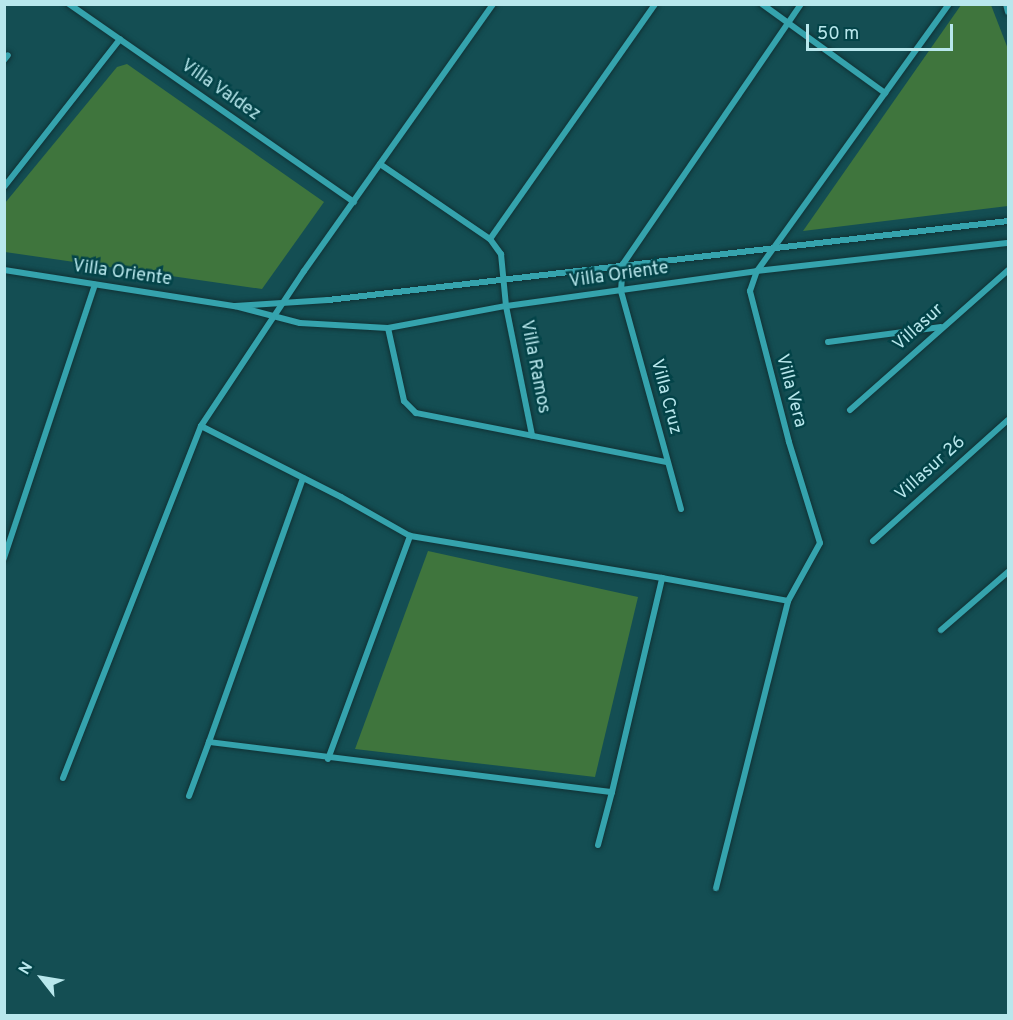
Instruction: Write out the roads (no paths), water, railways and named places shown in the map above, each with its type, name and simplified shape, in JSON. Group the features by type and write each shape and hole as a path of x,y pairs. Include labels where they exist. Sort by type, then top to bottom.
{"street":[{"name":"Villa Valdez","path":"69,4 354,202"},
{"path":"63,778 201,426 272,318 493,4"},
{"path":"380,164 490,239 655,4"},
{"path":"762,4 885,93"},
{"path":"623,264 801,4"},
{"name":"Villa Vera","path":"788,601 820,543 751,305 750,291 757,271 949,4"},
{"path":"1006,4 1008,12"},
{"path":"4,187 120,39"},
{"name":"Villa Oriente","path":"235,306 281,305 504,277 773,250 1008,221"},
{"name":"Villa Ramos","path":"490,239 501,254 506,306 532,435"},
{"name":"Villa Oriente","path":"4,270 235,306 272,318 388,328 506,306 757,271 1008,243"},
{"name":"Villa Cruz","path":"623,264 621,291 666,462 681,509"},
{"name":"Villasur","path":"850,411 1008,270"},
{"path":"4,558 95,285"},
{"path":"828,342 942,327"},
{"path":"388,328 404,401 411,410 666,462"},
{"name":"Villasur 26","path":"873,541 1008,420"},
{"path":"201,426 410,536 788,601 716,888"},
{"path":"189,796 303,478"},
{"path":"328,759 410,536"},
{"path":"941,630 1008,572"},
{"path":"598,845 662,578"},
{"path":"209,742 328,759 612,792"}]}
